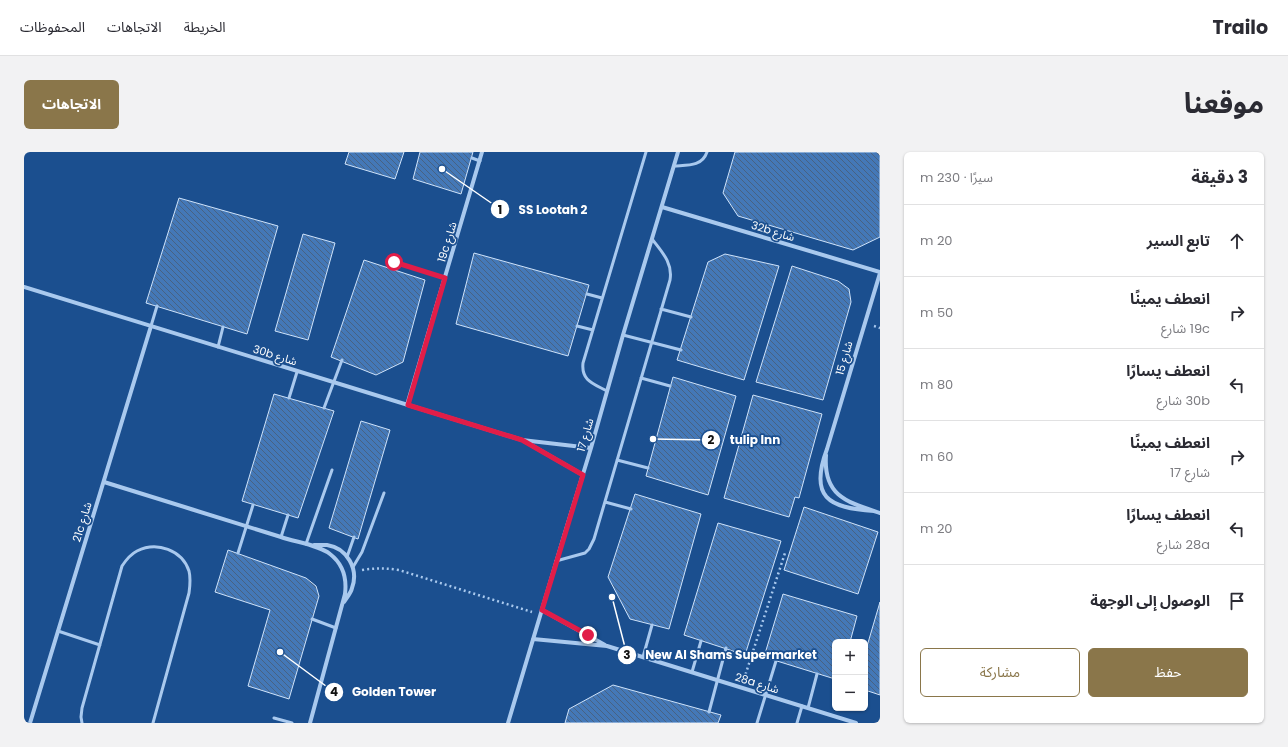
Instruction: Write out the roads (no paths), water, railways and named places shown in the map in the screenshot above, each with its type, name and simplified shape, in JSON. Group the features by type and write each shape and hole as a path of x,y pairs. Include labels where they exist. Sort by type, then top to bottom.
{"street":[{"name":"19c شارع","path":"408,405 482,152"},
{"name":"شارع 17","path":"508,723 678,152"},
{"name":"32b شارع","path":"662,207 880,273"},
{"name":"شارع 15","path":"874,511 856,510 834,503 825,496 820,484 820,474 821,464 827,449 880,273"},
{"name":"30b شارع","path":"24,287 522,440 591,448"},
{"name":"21c شارع","path":"30,723 151,326"},
{"name":"30b شارع","path":"522,440 583,475"},
{"name":"شارع 15","path":"827,449 826,472 833,490 839,496 874,511"},
{"path":"104,482 325,550 336,559 342,567 345,576 346,585 343,604 310,723"},
{"path":"874,511 880,513"},
{"path":"312,546 328,545 342,551 347,557 353,569 354,580 352,589 343,604"},
{"name":"28a شارع","path":"541,613 607,646 856,723"},
{"name":"28a شارع","path":"533,639 607,646"}],"lane":[{"path":"607,391 590,382 583,374 582,368 646,152"},
{"path":"674,166 699,163 706,156 707,152"},
{"path":"472,158 480,161"},
{"path":"556,561 580,555 589,550 594,539 670,280 670,269 667,259 652,239"},
{"path":"394,262 445,278"},
{"path":"587,294 602,298"},
{"path":"151,326 157,306"},
{"path":"661,309 691,317"},
{"path":"577,326 593,330"},
{"path":"218,347 223,327"},
{"path":"623,335 680,350"},
{"path":"324,408 342,360"},
{"path":"289,398 297,372"},
{"path":"641,378 670,386"},
{"path":"617,460 648,468"},
{"path":"306,544 332,470"},
{"path":"353,569 362,552 384,493"},
{"path":"605,502 631,509"},
{"path":"238,553 254,505"},
{"path":"281,537 288,516"},
{"path":"347,557 354,537"},
{"path":"82,723 82,708 122,566 136,551 156,546 166,548 176,553 183,561 188,571 190,582 189,593 153,723"},
{"path":"312,619 336,628"},
{"path":"644,657 652,625"},
{"path":"58,631 100,645"},
{"path":"692,672 701,640"},
{"path":"709,712 726,648"},
{"path":"757,723 776,661"},
{"path":"808,708 817,674"},
{"path":"798,723 802,706"},
{"path":"274,718 292,723"}],"place":[{"name":"SS Lootah 2","path":"442,169"},
{"name":"tulip Inn","path":"653,439"},
{"name":"New Al Shams Supermarket","path":"612,597"},
{"name":"Golden Tower","path":"280,652"}]}
